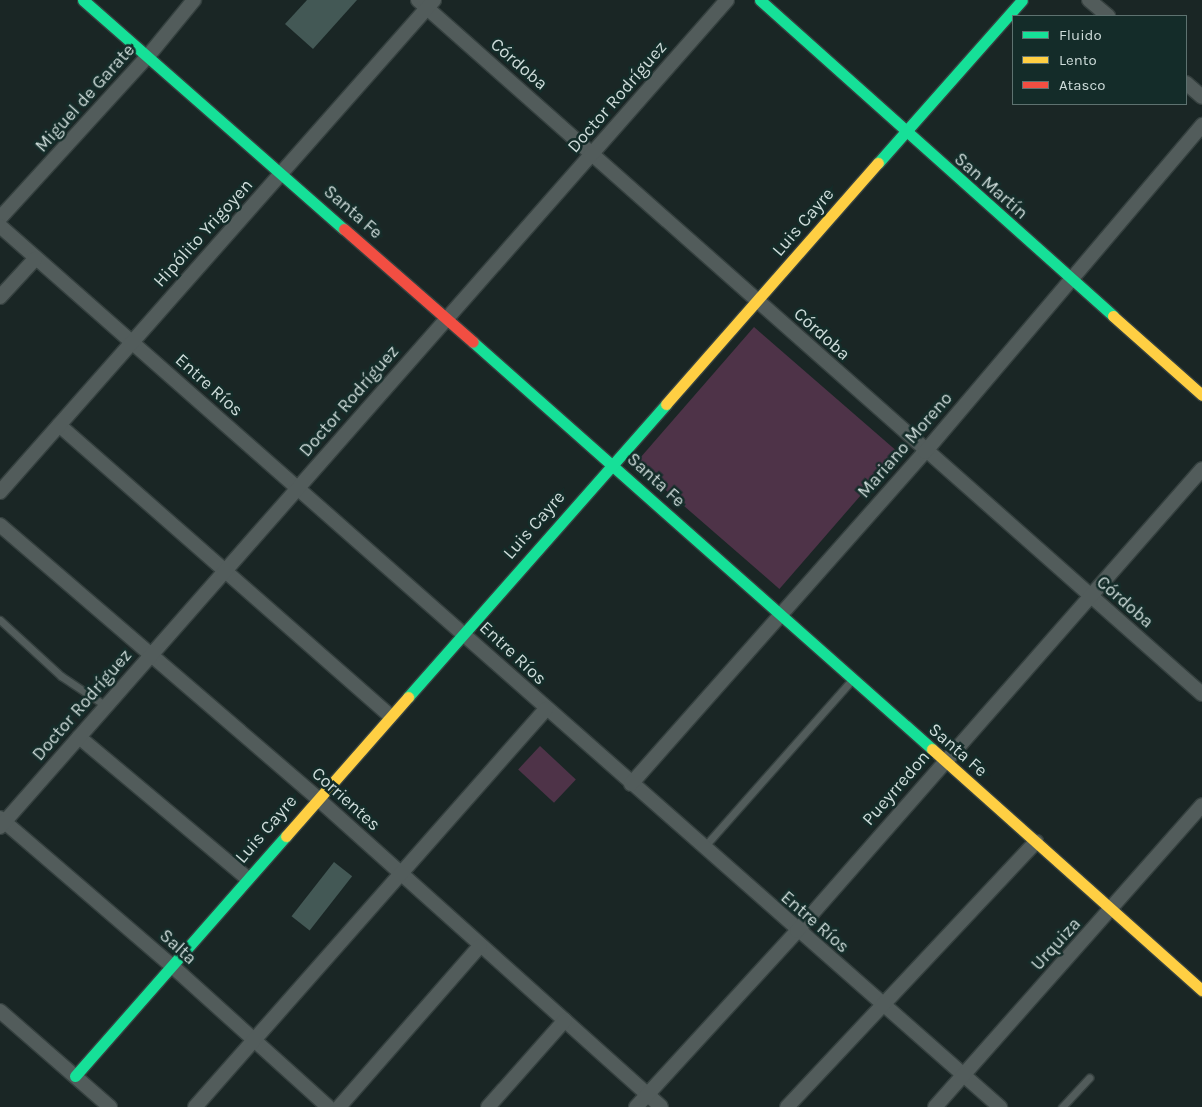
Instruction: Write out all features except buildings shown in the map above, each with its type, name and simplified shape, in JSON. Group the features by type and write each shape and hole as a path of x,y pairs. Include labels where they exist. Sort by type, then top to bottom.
{"street":[{"name":"Santa Fe","path":"84,0 448,318 780,616 1202,990"},
{"name":"Miguel de Garate","path":"0,218 149,55 194,0"},
{"name":"Doctor Rodríguez","path":"1,822 79,737 727,0"},
{"name":"San Martín","path":"760,0 905,133 1202,395"},
{"name":"Luis Cayre","path":"75,1076 170,964 1022,0"},
{"path":"1089,0 1107,15"},
{"name":"Córdoba","path":"426,3 925,452 1202,694"},
{"name":"Hipólito Yrigoyen","path":"0,492 131,340 282,173 426,3"},
{"path":"1187,84 1202,97"},
{"name":"Mariano Moreno","path":"631,784 925,452 1202,124"},
{"name":"Entre Ríos","path":"0,226 35,259 131,340 297,489 464,632 546,709 797,931 1000,1107"},
{"path":"0,297 35,259"},
{"path":"59,425 390,716"},
{"name":"Pueyrredon","path":"636,1107 797,931 945,761 1092,598 1202,469"},
{"name":"Corrientes","path":"0,525 317,798 399,874 661,1107"},
{"path":"195,1107 252,1040 546,709"},
{"path":"79,737 247,878"},
{"name":"Urquiza","path":"935,1107 1112,910 1202,805"},
{"name":"Salta","path":"1,822 170,964 328,1107"},
{"path":"787,1107 1036,842"},
{"path":"339,1107 480,946"},
{"path":"0,1011 110,1107"},
{"path":"488,1107 565,1020"}],"lane":[{"path":"0,620 61,676 106,706"},
{"path":"703,848 852,680"},
{"path":"1062,1107 1089,1078"}],"shaded area":[{"path":"754,327 898,452 779,589 635,464"},
{"path":"540,746 576,779 554,803 518,769"}],"traffic: fast":[{"path":"83,0 344,229"},
{"path":"760,0 1113,316"},
{"path":"878,163 1022,0"},
{"path":"473,342 932,749"},
{"path":"408,697 666,404"},
{"path":"75,1076 286,836"}],"traffic: slow":[{"path":"666,404 878,163"},
{"path":"1113,316 1202,395"},
{"path":"286,836 408,697"},
{"path":"932,749 1202,990"}],"traffic: jam":[{"path":"344,229 473,342"}]}
